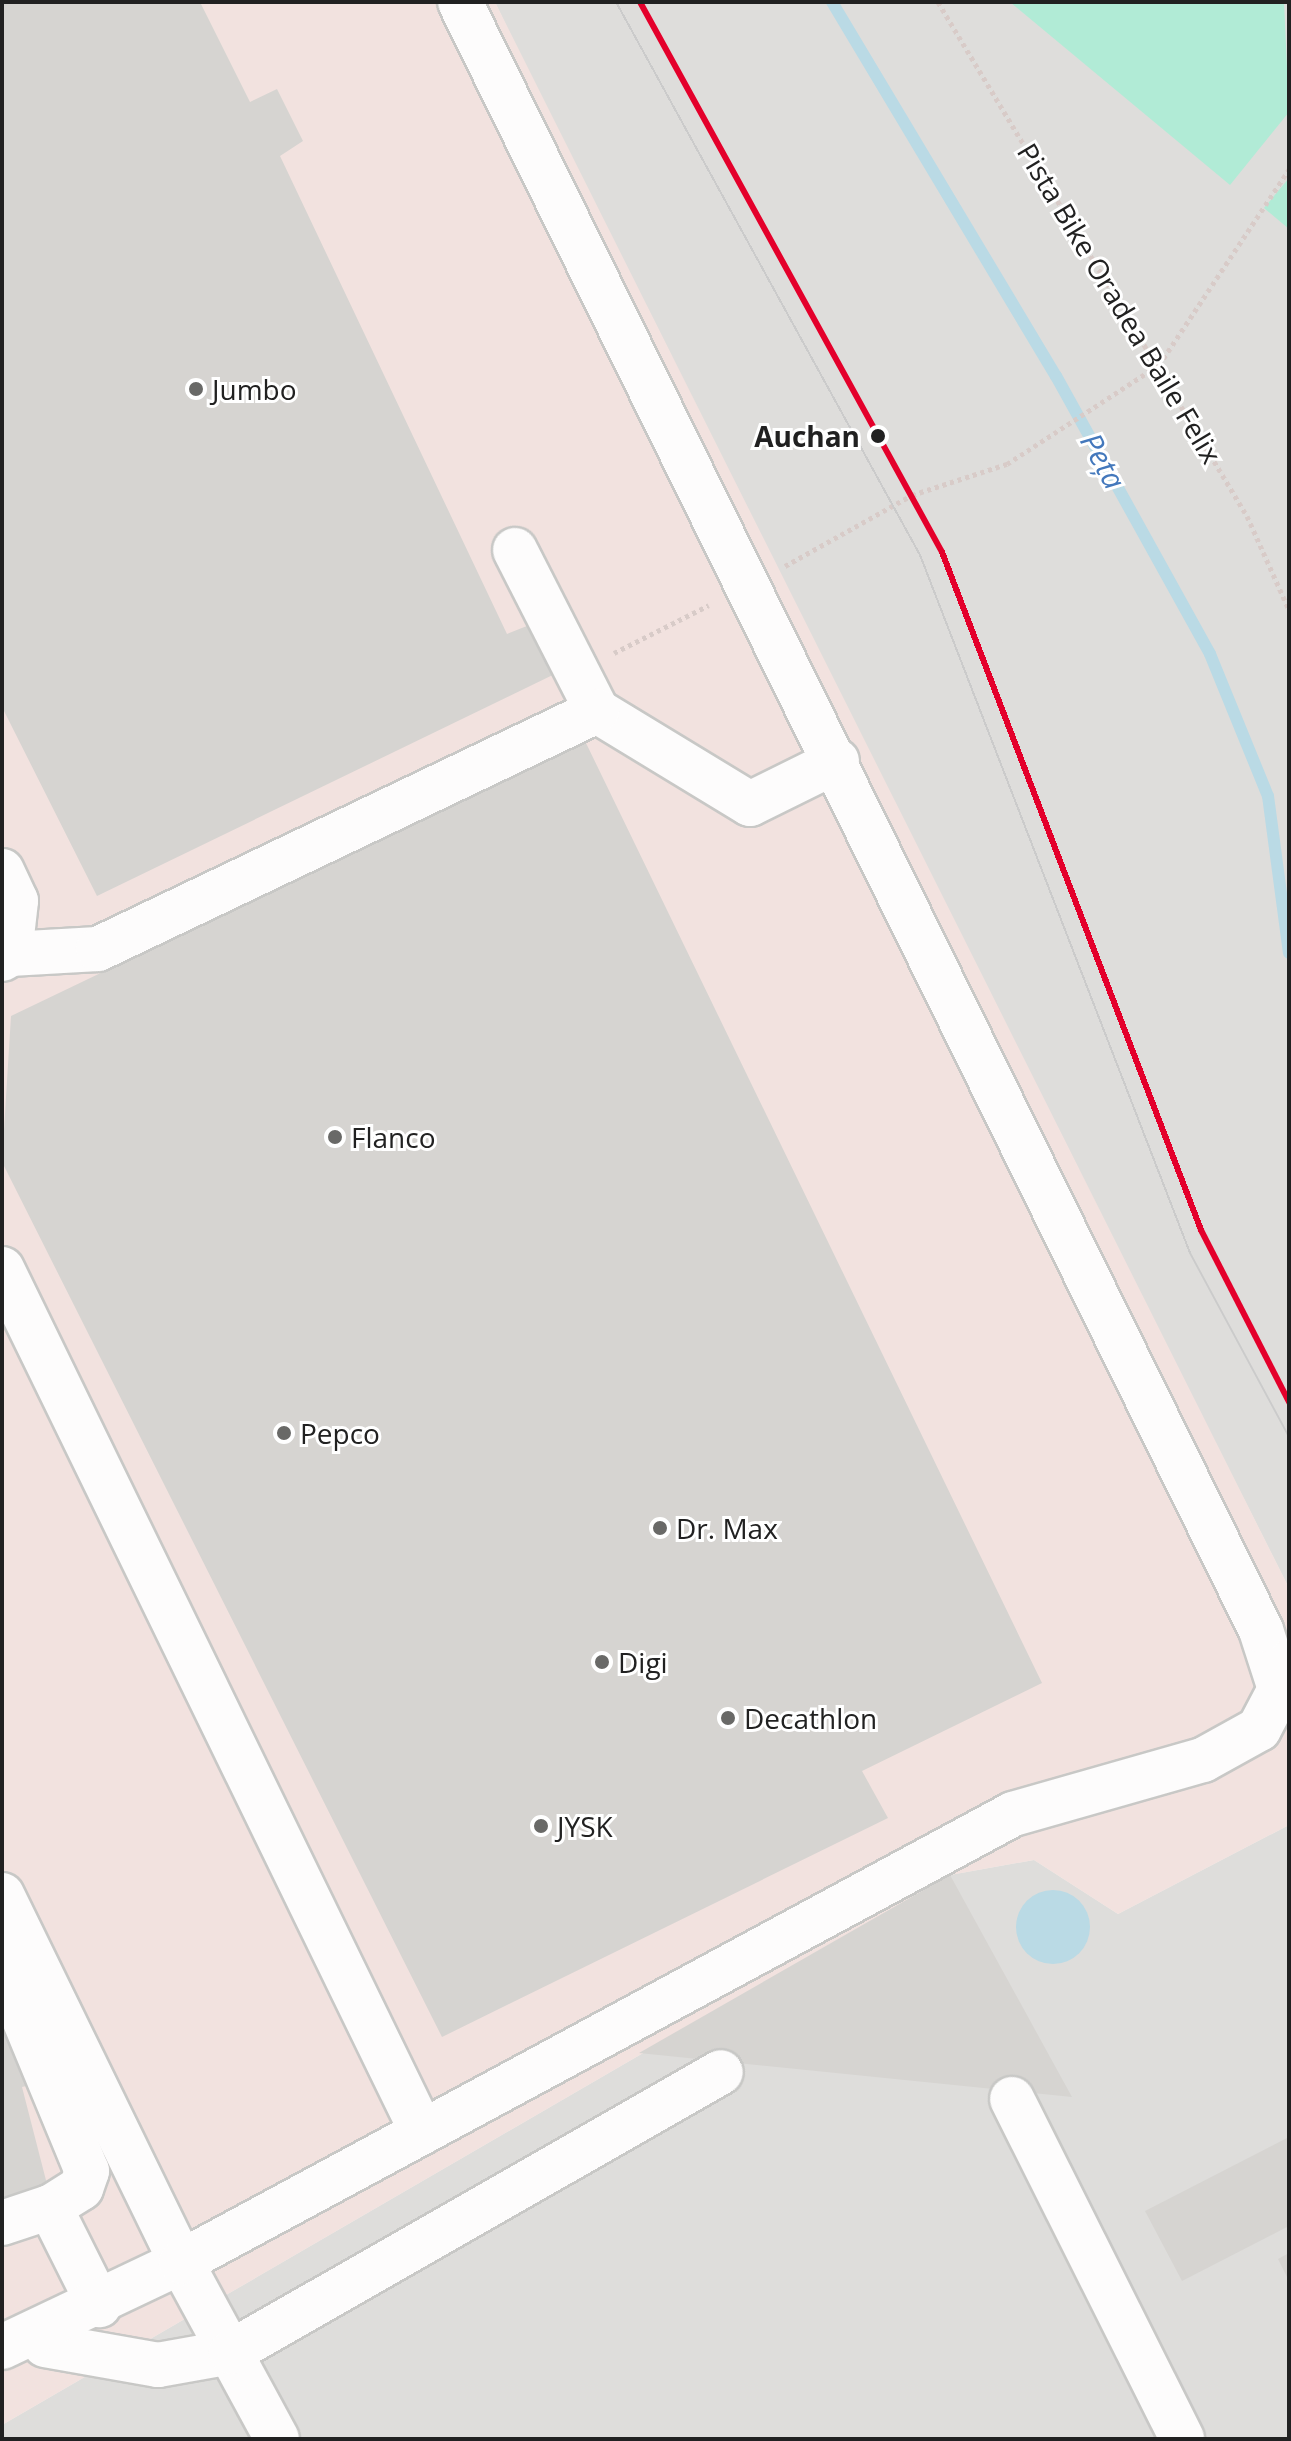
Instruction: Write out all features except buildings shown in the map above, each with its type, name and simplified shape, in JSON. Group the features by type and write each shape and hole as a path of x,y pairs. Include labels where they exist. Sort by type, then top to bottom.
{"lane":[{"path":"2,2347 99,2305 181,2262 1013,1814 1203,1760 1259,1729 1280,1689 1261,1630 837,761 460,2"},
{"path":"515,550 597,711 750,804 837,761"},
{"path":"2,871 16,901 6,956 98,949 597,711"},
{"path":"2,1269 422,2132"},
{"path":"2,1895 181,2262 277,2439"},
{"path":"2,1966 84,2151 81,2188 50,2207 2,2223"},
{"path":"45,2345 158,2365 231,2352 721,2072"},
{"path":"1012,2099 1182,2439"},
{"path":"50,2207 99,2305"},
{"path":"2,2378 99,2305"}],"path":[{"name":"Pista Bike Oradea Baile Felix","path":"938,2 1247,516 1289,610"},
{"path":"578,672 748,586 912,495 1007,464 1159,365 1289,169"}],"shaded area":[{"path":"2,2 495,2 1289,1588 1289,1825 1118,1914 1034,1860 950,1875 2,2425"},
{"path":"495,2 1289,2 1289,1588 633,291"},
{"path":"1289,1825 1289,2439 2,2439 2,2425 950,1875 1034,1860 1118,1914"}],"green space":[{"path":"1010,2 1284,2 1289,112 1230,185"},
{"path":"1289,178 1289,229 1264,208"}],"water":[{"path":"1053,1890 1074,1896 1084,1906 1090,1927 1084,1948 1074,1958 1053,1964 1032,1958 1022,1948 1016,1927 1022,1906 1032,1896"}],"waterway":[{"name":"Peța","path":"832,2 1056,376 1210,654 1268,796 1289,953"}],"tram line":[{"path":"616,2 920,555 1190,1253 1289,1437"}],"transit line":[{"path":"640,2 942,552 1201,1230 1289,1402"}],"place":[{"name":"Jumbo","path":"196,389"},
{"name":"Auchan","path":"878,436"},
{"name":"Flanco","path":"335,1137"},
{"name":"Pepco","path":"284,1433"},
{"name":"Dr. Max","path":"660,1528"},
{"name":"Digi","path":"602,1662"},
{"name":"Decathlon","path":"728,1718"},
{"name":"JYSK","path":"541,1826"}]}
